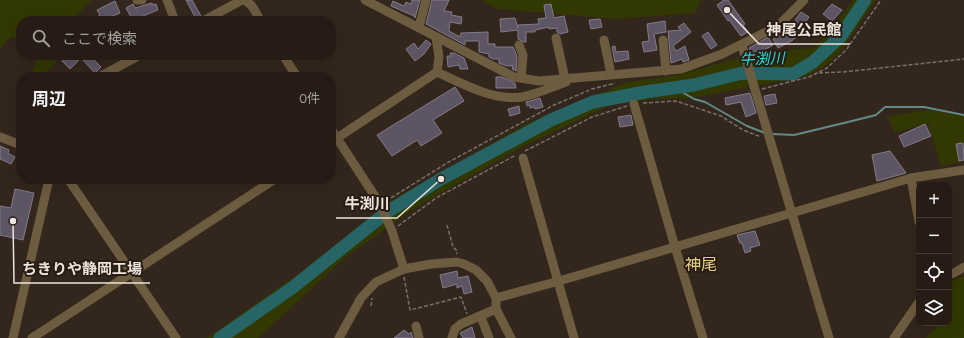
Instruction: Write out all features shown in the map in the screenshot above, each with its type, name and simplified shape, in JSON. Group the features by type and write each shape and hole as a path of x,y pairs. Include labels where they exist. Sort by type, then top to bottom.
{"street":[{"path":"136,0 142,0"},
{"path":"167,0 173,16"},
{"path":"212,16 242,0"},
{"path":"245,0 252,6 258,16"},
{"path":"365,0 419,27 436,38 521,78 540,81 681,69 742,46 778,26 804,0"},
{"path":"419,27 426,0"},
{"path":"336,139 437,72 439,58 436,38"},
{"path":"556,38 565,79"},
{"path":"604,40 611,74"},
{"path":"663,40 666,71"},
{"path":"519,45 523,55 521,78"},
{"path":"742,46 829,338"},
{"path":"108,72 130,60"},
{"path":"286,60 295,72"},
{"path":"437,72 495,96 513,97 536,93 578,78"},
{"path":"634,104 703,338"},
{"path":"0,137 16,143"},
{"path":"336,143 381,205 391,229 404,272"},
{"path":"521,155 559,281 574,338"},
{"path":"496,298 911,178 964,170"},
{"path":"911,178 918,218"},
{"path":"14,338 49,184"},
{"path":"71,184 133,272 176,338"},
{"path":"32,338 267,184"},
{"path":"339,338 361,298 370,287 385,277 431,264 457,262 464,264 482,275 496,298 496,309 511,338"},
{"path":"952,274 964,267"},
{"path":"894,338 916,306"},
{"path":"452,338 455,329 496,309"},
{"path":"481,317 489,338"},
{"path":"416,326 419,338"}],"path":[{"path":"818,73 846,50 881,0"},
{"path":"755,87 818,73 843,72 964,59"},
{"path":"381,205 447,163 554,106 592,89 621,81"},
{"path":"391,229 436,198 592,117 634,104 676,101 721,116 743,130 769,136"},
{"path":"447,225 453,247 458,251 457,262"},
{"path":"404,272 410,310 461,297 469,321"},
{"path":"371,306 374,292"}],"green space":[{"path":"0,0 92,0 77,16 16,16 16,39 12,36 0,49"},
{"path":"482,0 701,0 695,13 616,19 498,9"},
{"path":"853,0 876,0 841,51 828,64 807,76 691,98 652,99 608,106 522,147 418,206 347,256 258,338 207,338 301,272 389,202 530,122 627,82 678,75 738,58 785,50 814,48 838,21"},
{"path":"36,60 56,60 48,72 32,72"},
{"path":"930,110 964,116 964,161 941,167 928,123 895,133 887,116"},
{"path":"964,276 964,338 926,338 938,326 952,326 953,280"}],"building":[{"path":"186,0 192,0 201,16 194,16"},
{"path":"412,0 420,0 415,18 414,16 391,6 393,1 404,6 406,2 411,4"},
{"path":"432,0 449,0 444,11 452,12 451,15 462,17 461,24 450,22 449,31 460,37 461,33 488,32 488,44 495,44 495,47 513,47 517,56 516,71 512,69 513,66 507,66 499,63 499,59 493,59 489,57 489,54 479,52 479,41 465,41 465,45 426,24"},
{"path":"724,0 728,0 745,24 743,25 748,32 741,36 729,20 728,21 717,5"},
{"path":"115,1 120,13 113,16 98,16 100,15 97,10"},
{"path":"152,3 153,5 156,4 158,10 143,16 130,16 126,8 133,4 135,8"},
{"path":"551,4 554,18 564,16 568,32 560,34 557,32 557,28 549,29 549,27 535,30 535,32 526,32 526,42 524,42 518,39 518,30 501,32 500,19 515,18 518,28 518,25 539,24 538,19 546,18 544,5"},
{"path":"832,4 842,10 832,21 823,14"},
{"path":"801,12 809,17 799,31 801,33 793,40 778,48 773,39 782,34 784,37 799,24 795,20"},
{"path":"600,19 602,27 591,29 589,20"},
{"path":"665,21 666,32 654,34 657,50 644,52 642,42 649,41 647,24"},
{"path":"684,23 691,32 673,46 676,51 685,46 689,60 683,62 682,59 671,63 668,31 681,30 678,27"},
{"path":"708,32 717,45 711,49 702,36"},
{"path":"768,37 773,45 752,57 749,48"},
{"path":"426,40 431,44 424,54 415,61 406,49 414,43 418,49"},
{"path":"615,46 616,52 628,51 629,59 615,62 612,47"},
{"path":"450,53 454,53 464,58 468,69 460,69 459,65 448,67 447,56 451,56"},
{"path":"63,60 79,60 70,69 62,61"},
{"path":"83,60 94,60 101,67 94,72"},
{"path":"496,77 502,77 515,83 516,88 496,88"},
{"path":"455,87 464,101 433,120 442,133 421,146 417,140 392,156 377,135"},
{"path":"750,93 756,113 746,117 741,102 726,105 725,98"},
{"path":"775,94 777,103 766,105 764,96"},
{"path":"540,98 543,107 535,109 534,107 530,108 530,105 527,106 526,102"},
{"path":"519,106 520,113 510,116 508,109"},
{"path":"631,115 633,125 620,127 618,117"},
{"path":"925,124 931,136 904,147 899,136"},
{"path":"963,143 964,160 959,161 956,144"},
{"path":"0,146 9,150 8,153 15,157 11,164 0,159"},
{"path":"890,151 906,173 877,181 872,155"},
{"path":"15,189 34,193 23,240 0,235 0,206 11,208"},
{"path":"755,231 760,245 750,248 751,251 745,253 742,243 740,243 737,235"},
{"path":"457,271 458,278 468,276 472,292 464,294 462,286 457,288 457,284 443,288 440,275"},
{"path":"472,327 475,338 463,338 460,333"},
{"path":"404,330 409,334 411,332 413,338 394,338"}],"waterway":[{"name":"牛渕川","path":"220,338 292,288 387,212 441,179 551,120 593,102 645,92 694,85 742,73 793,74 813,62 841,36 865,0"},
{"path":"680,87 682,92 694,99 705,102 747,126 765,133"},
{"path":"772,134 794,135 876,115 885,107 924,107 964,115"}],"place":[{"name":"神尾公民館","path":"727,10"},
{"name":"牛渕川","path":"441,179"},
{"name":"ちきりや静岡工場","path":"13,221"}],"district":[{"name":"神尾","path":"701,264"}]}
